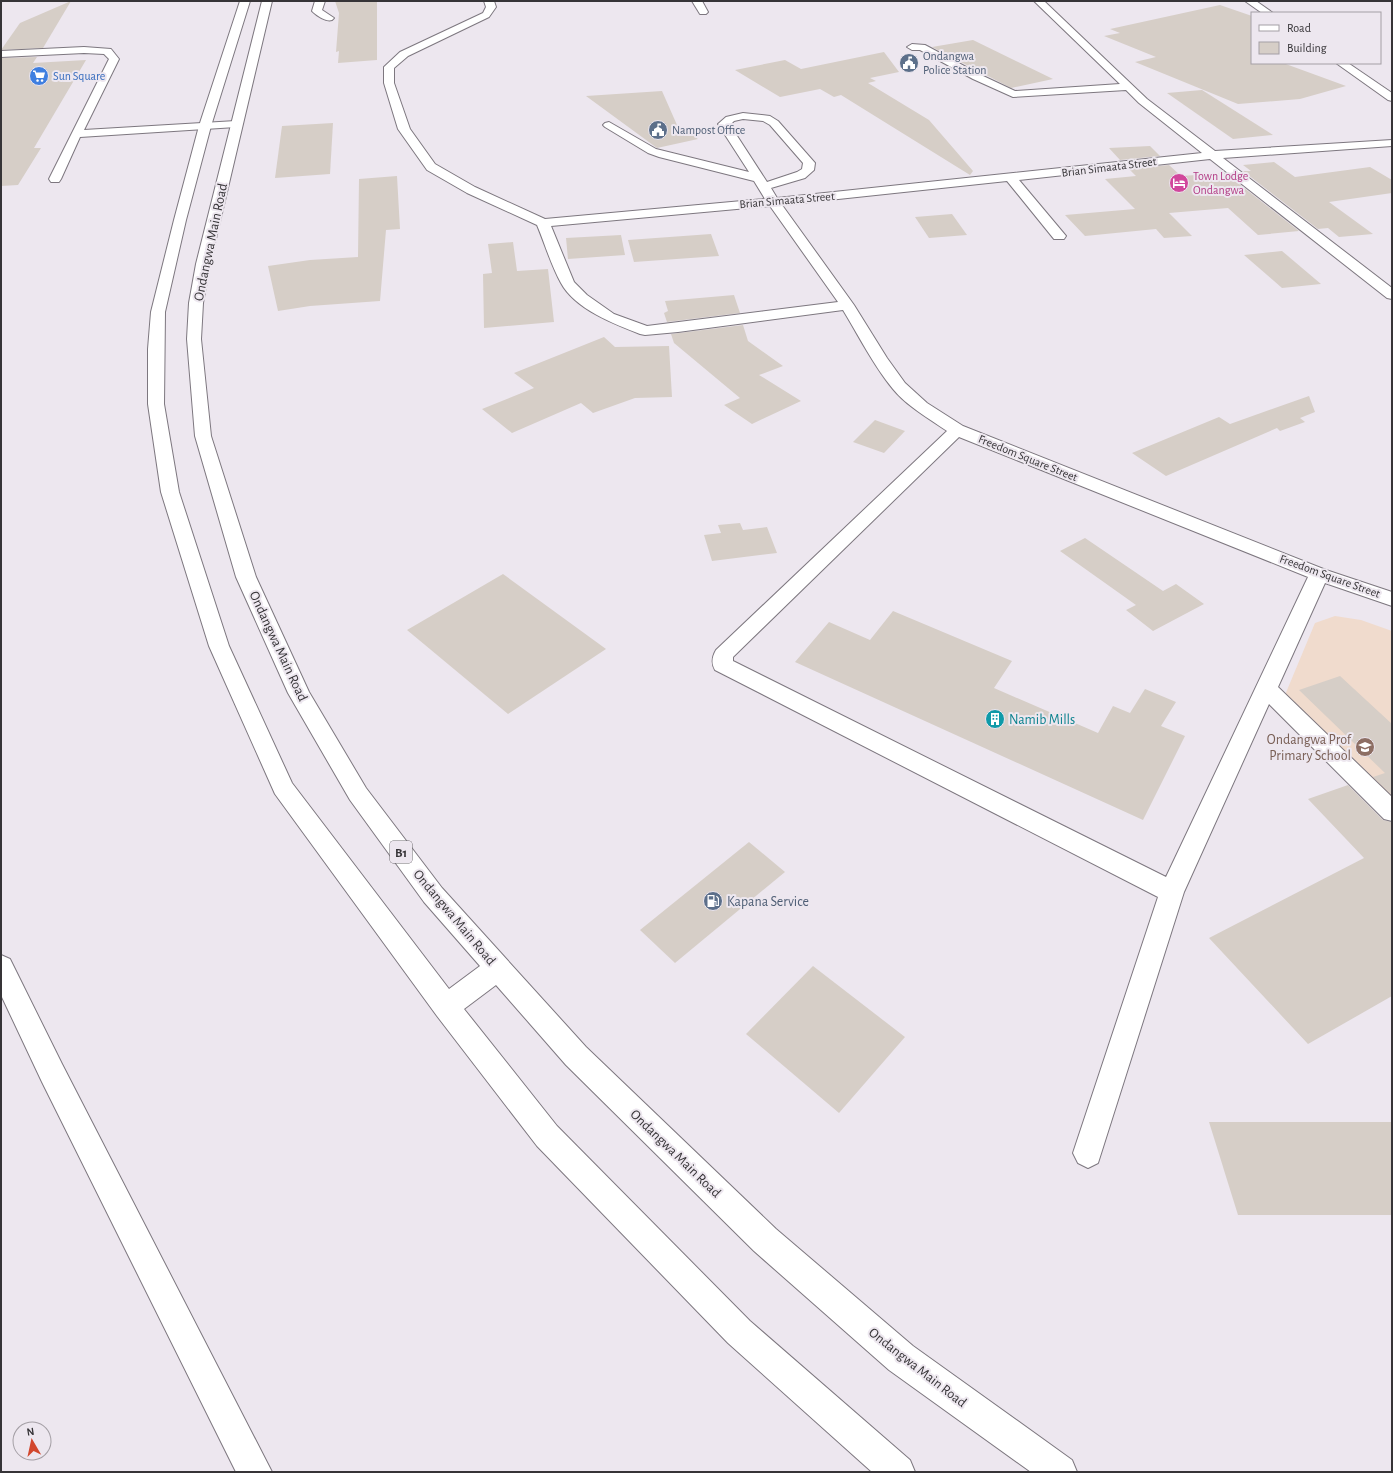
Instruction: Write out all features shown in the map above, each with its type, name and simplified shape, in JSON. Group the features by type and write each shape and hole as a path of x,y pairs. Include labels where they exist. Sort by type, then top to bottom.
{"street":[{"path":"245,1 205,126 180,220 158,312 156,349 156,404 170,492 219,646 283,788 446,1007 547,1136 739,1332 898,1472"},
{"name":"Ondangwa Main Road","path":"267,1 203,264 195,310 194,339 203,436 246,577 299,693 354,787 433,895 576,1056 765,1240 901,1358 1060,1472"},
{"path":"320,1 317,11 329,18"},
{"path":"489,1 491,7 486,15 404,54 389,67 389,83 404,130 431,167 471,190 543,223 568,283 582,298 609,317 645,330 678,328 847,305"},
{"path":"697,1 703,12"},
{"path":"1039,1 1144,101 1392,295"},
{"path":"1250,1 1266,12"},
{"path":"912,47 922,47 977,77 1013,94 1129,87"},
{"path":"1,54 84,50 107,52 114,59 55,179"},
{"path":"1342,64 1392,98"},
{"name":"Freedom Square Street","path":"761,182 801,175 808,170 809,163 774,123 766,118 743,116 730,119 724,124 773,201 847,305 880,359 899,386 921,406 957,430 1320,574 1392,599"},
{"path":"76,134 236,124"},
{"path":"609,125 652,151 761,182"},
{"name":"Brian Simaata Street","path":"543,223 1011,178 1213,155 1392,143"},
{"path":"1011,178 1059,236"},
{"path":"957,430 723,655 722,665 1172,892"},
{"path":"1088,1153 1172,892 1320,574"},
{"path":"1266,688 1392,812"},
{"path":"1,967 52,1073 255,1472"},
{"path":"446,1007 498,968"}],"shaded area":[{"name":"Ondangwa Prof Primary School","path":"1335,616 1361,620 1392,631 1392,799 1285,695 1315,623"}],"building":[{"path":"71,1 43,48 1,50 20,23"},
{"path":"335,1 377,1 377,60 338,63 339,51 336,52 339,13"},
{"path":"1220,5 1251,16 1251,64 1286,64 1346,86 1300,99 1238,104 1135,62 1156,57 1104,36 1120,33 1110,29"},
{"path":"973,40 1053,79 1011,88 932,47"},
{"path":"884,52 899,72 870,78 876,81 868,83 929,120 973,171 970,175 841,95 834,97 820,89 780,97 735,70 785,60 801,69"},
{"path":"37,57 33,63 86,60 34,148 41,148 18,185 1,186 1,58"},
{"path":"1202,90 1273,135 1233,139 1167,93"},
{"path":"662,91 677,125 698,139 657,148 586,96"},
{"path":"333,123 330,174 275,178 282,126"},
{"path":"1150,146 1160,156 1120,160 1109,148"},
{"path":"1274,162 1295,177 1370,167 1392,180 1392,193 1329,202 1373,234 1339,237 1328,228 1318,229 1243,171 1251,171 1243,165"},
{"path":"1169,165 1181,176 1225,173 1299,231 1258,235 1228,208 1169,213 1192,236 1164,238 1156,229 1085,236 1065,215 1135,209 1105,179 1136,176 1129,169"},
{"path":"397,176 400,229 386,230 380,301 310,306 278,311 268,266 310,260 358,257 359,179"},
{"path":"952,214 967,235 929,238 915,217"},
{"path":"711,234 719,256 634,262 628,240"},
{"path":"621,235 625,255 568,259 566,238"},
{"path":"513,242 517,271 548,269 554,322 484,328 483,274 492,273 488,244"},
{"path":"1282,251 1321,284 1282,288 1244,255"},
{"path":"734,295 740,313 667,322 664,313 668,311 665,301"},
{"path":"743,325 748,341 783,366 759,375 801,401 752,424 724,405 740,398 674,343 671,334"},
{"path":"604,337 615,347 669,346 672,397 635,398 593,413 581,403 512,433 482,409 534,388 514,373"},
{"path":"1309,396 1315,412 1300,418 1305,422 1280,431 1277,428 1166,476 1132,453 1219,417 1230,424"},
{"path":"875,420 905,431 884,453 853,442"},
{"path":"740,523 743,530 767,527 777,553 712,561 704,535 721,533 718,525"},
{"path":"1085,538 1163,591 1176,584 1204,604 1153,631 1126,610 1136,605 1060,551"},
{"path":"503,574 606,649 508,714 407,630"},
{"name":"Namib Mills","path":"893,611 1012,661 994,688 1098,733 1113,706 1130,713 1145,689 1176,702 1161,726 1185,736 1143,820 795,662 829,622 870,640"},
{"path":"1340,676 1392,724 1392,795 1373,777 1385,773 1299,690"},
{"path":"1348,785 1383,820 1392,822 1392,996 1308,1044 1209,938 1364,858 1308,799"},
{"name":"Kapana Service","path":"749,842 785,872 675,963 640,930"},
{"path":"813,966 905,1037 839,1113 746,1034"},
{"path":"1209,1122 1392,1122 1392,1215 1238,1215"}],"place":[{"name":"Ondangwa Police Station","path":"909,63"},
{"name":"Sun Square","path":"39,76"},
{"name":"Nampost Office","path":"658,130"},
{"name":"Town Lodge Ondangwa","path":"1179,183"},
{"name":"Namib Mills","path":"995,719"},
{"name":"Ondangwa Prof Primary School","path":"1365,747"},
{"name":"Kapana Service","path":"713,901"}]}
